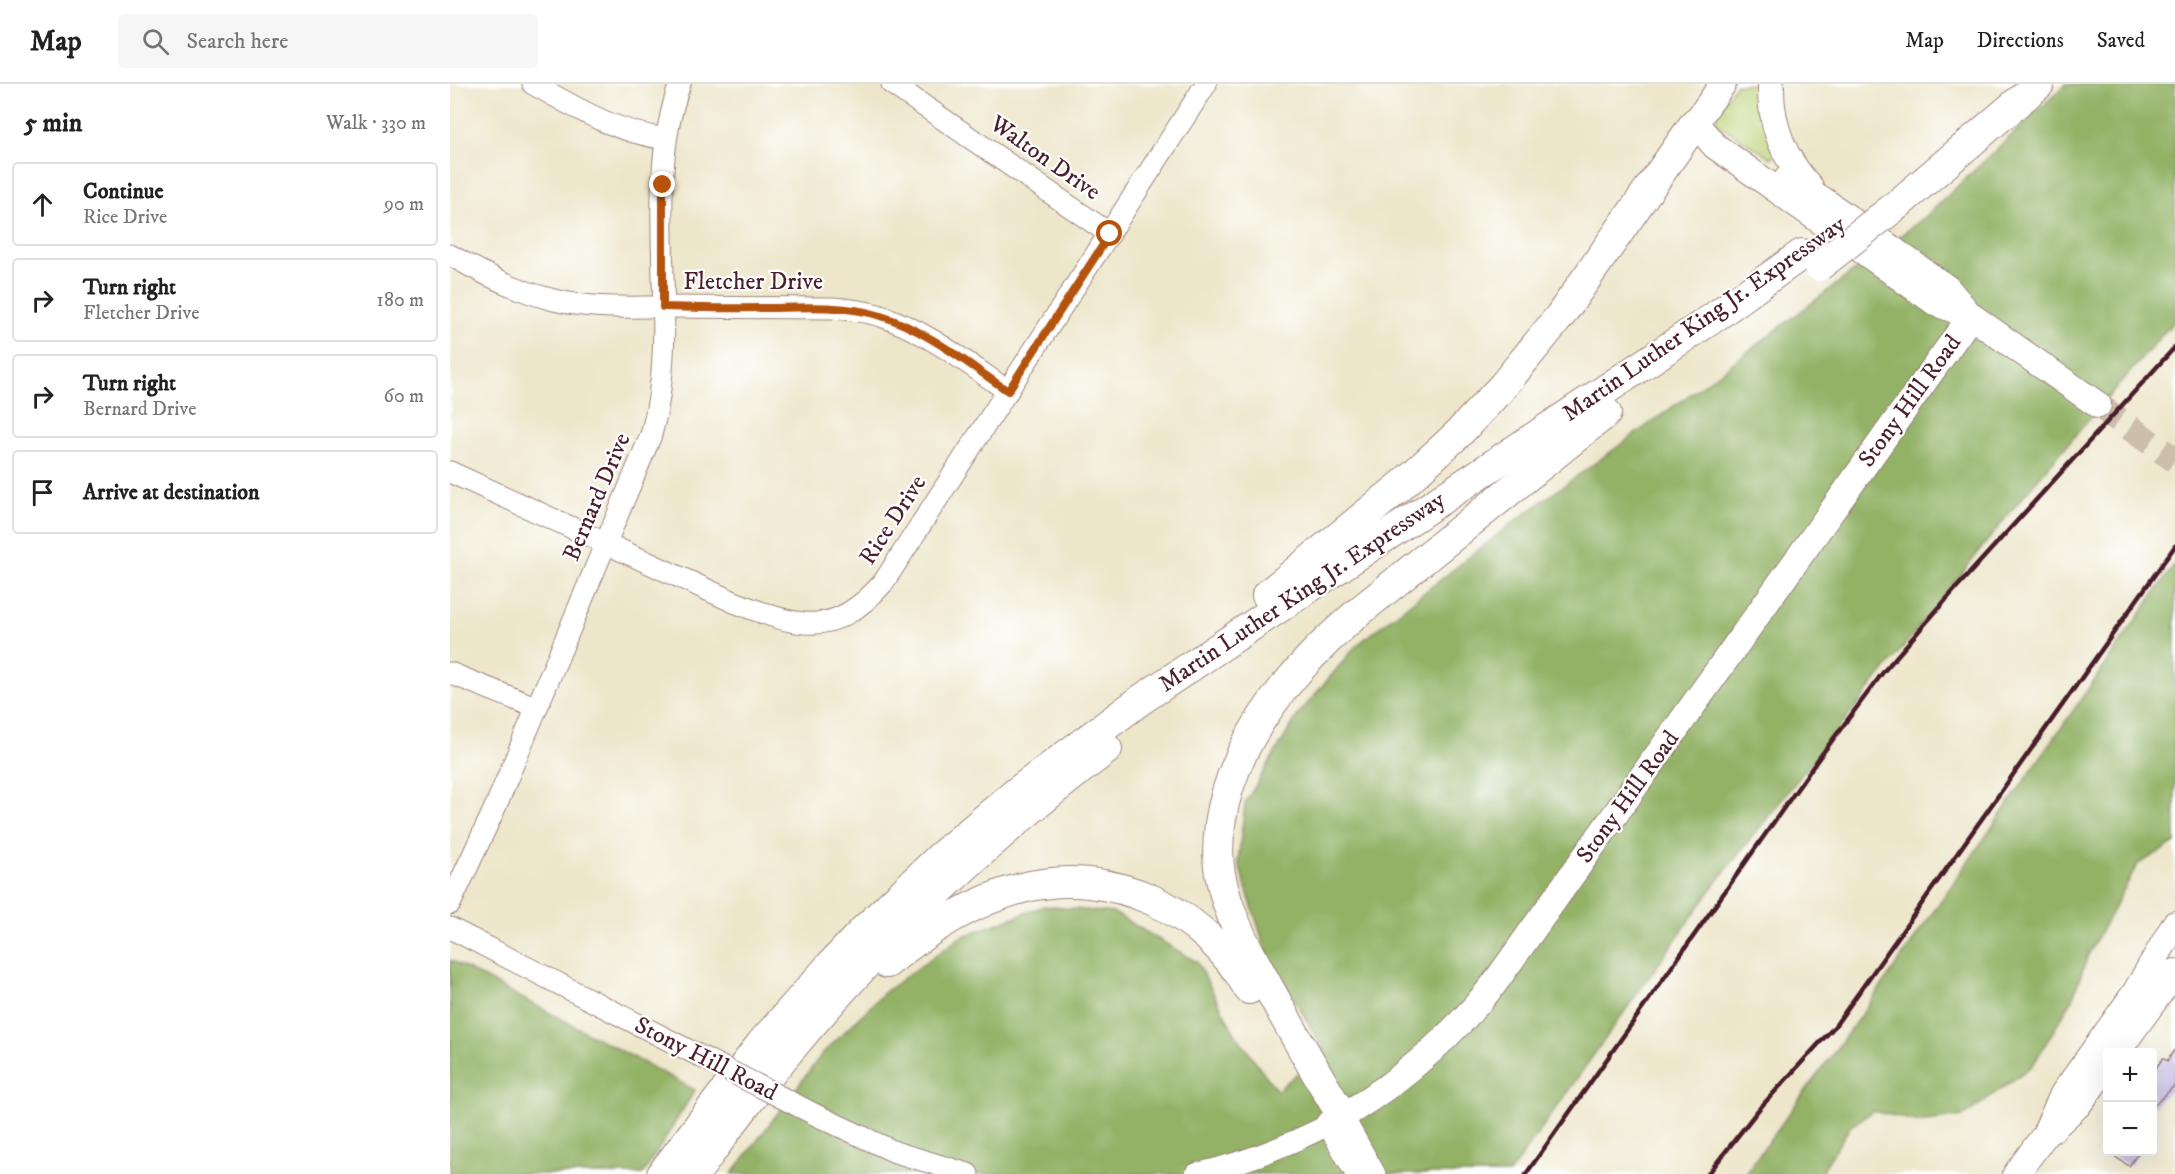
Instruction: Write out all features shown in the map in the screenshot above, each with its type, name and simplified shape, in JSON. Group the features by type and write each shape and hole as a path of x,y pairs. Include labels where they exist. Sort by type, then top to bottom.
{"highway":[{"name":"Martin Luther King Jr. Expressway","path":"1889,199 2010,84"},
{"name":"Martin Luther King Jr. Expressway","path":"695,1174 780,1060 847,983 918,909 993,841 1071,776 1153,716 1724,334 1811,260 2039,84"},
{"path":"1100,729 1380,504 1473,418 1541,340 1695,123"},
{"name":"Martin Luther King Jr. Expressway","path":"662,1174 761,1044 864,930 978,823 1100,729 1713,318 1811,260"},
{"path":"1335,1121 1243,942 1228,908 1218,851 1222,812 1233,772 1251,735 1263,717 1294,677 1329,639 1606,413"},
{"path":"780,1060 883,966 945,921 984,901 1024,887 1066,882 1086,883 1108,886 1152,899 1187,919 1215,941 1241,975 1307,1092 1335,1121"}],"main road":[{"path":"1695,123 1723,84"},
{"path":"1771,84 1772,114 1782,144 1798,174 1823,200"},
{"path":"1695,123 1724,134 1823,200 1947,288 1971,316 2098,405"},
{"path":"1695,123 1715,146 1936,303 1971,316"},
{"name":"Stony Hill Road","path":"1335,1121 1381,1093 1421,1062 1459,1026 1494,984 1971,316"},
{"path":"2044,1136 2063,1094 2135,993 2175,924"},
{"path":"2121,1048 2175,972"},
{"path":"2016,1174 2044,1136 2078,1105 2103,1072"}],"street":[{"path":"533,84 621,129 666,139"},
{"name":"Bernard Drive","path":"450,904 456,875 494,810 655,421 663,360 663,185 666,139 680,84"},
{"name":"Walton Drive","path":"892,84 1110,234"},
{"name":"Rice Drive","path":"450,472 734,603 778,620 800,623 831,621 857,609 883,583 1206,84"},
{"name":"Fletcher Drive","path":"450,255 498,280 555,300 603,307 832,308 869,313 920,334 1008,391"},
{"path":"450,673 537,708"},
{"name":"Stony Hill Road","path":"450,928 816,1115 896,1152 968,1174"},
{"path":"1335,1121 1356,1174"},
{"path":"1335,1121 1376,1174"},
{"name":"Stony Hill Road","path":"1196,1174 1257,1157 1301,1139 1335,1121"}],"green space":[{"path":"1736,84 1764,84 1778,152 1771,158 1715,122 1716,113"},
{"path":"2066,84 2175,84 2175,320 2023,496 1718,880 1509,1174 732,1174 822,1054 885,992 961,937 1044,906 1114,913 1197,962 1234,1032 1277,1091 1324,1050 1266,951 1238,862 1245,803 1298,715 1356,646 1515,521 1725,369 1926,216"},
{"path":"2175,564 2175,843 2138,864 2088,955 2072,1000 2033,1065 1964,1116 1919,1122 1873,1111 1850,1127 1820,1174 1745,1174 1872,1000"},
{"path":"450,960 695,1090 643,1174 450,1174"}],"building":[{"path":"2175,1049 2175,1085 2157,1103 2157,1066 2163,1058 2167,1061"},
{"path":"2114,1156 2136,1156 2129,1166"}],"tunnel":[{"path":"2098,405 2175,460"}],"railway":[{"path":"1526,1174 1819,758 1884,671 1957,587 2175,347"},
{"path":"1708,1174 1759,1109 1835,1026 2175,546"}],"route":[{"path":"663,185 663,307 832,308 880,316 920,334 1008,391 1110,234"}]}
